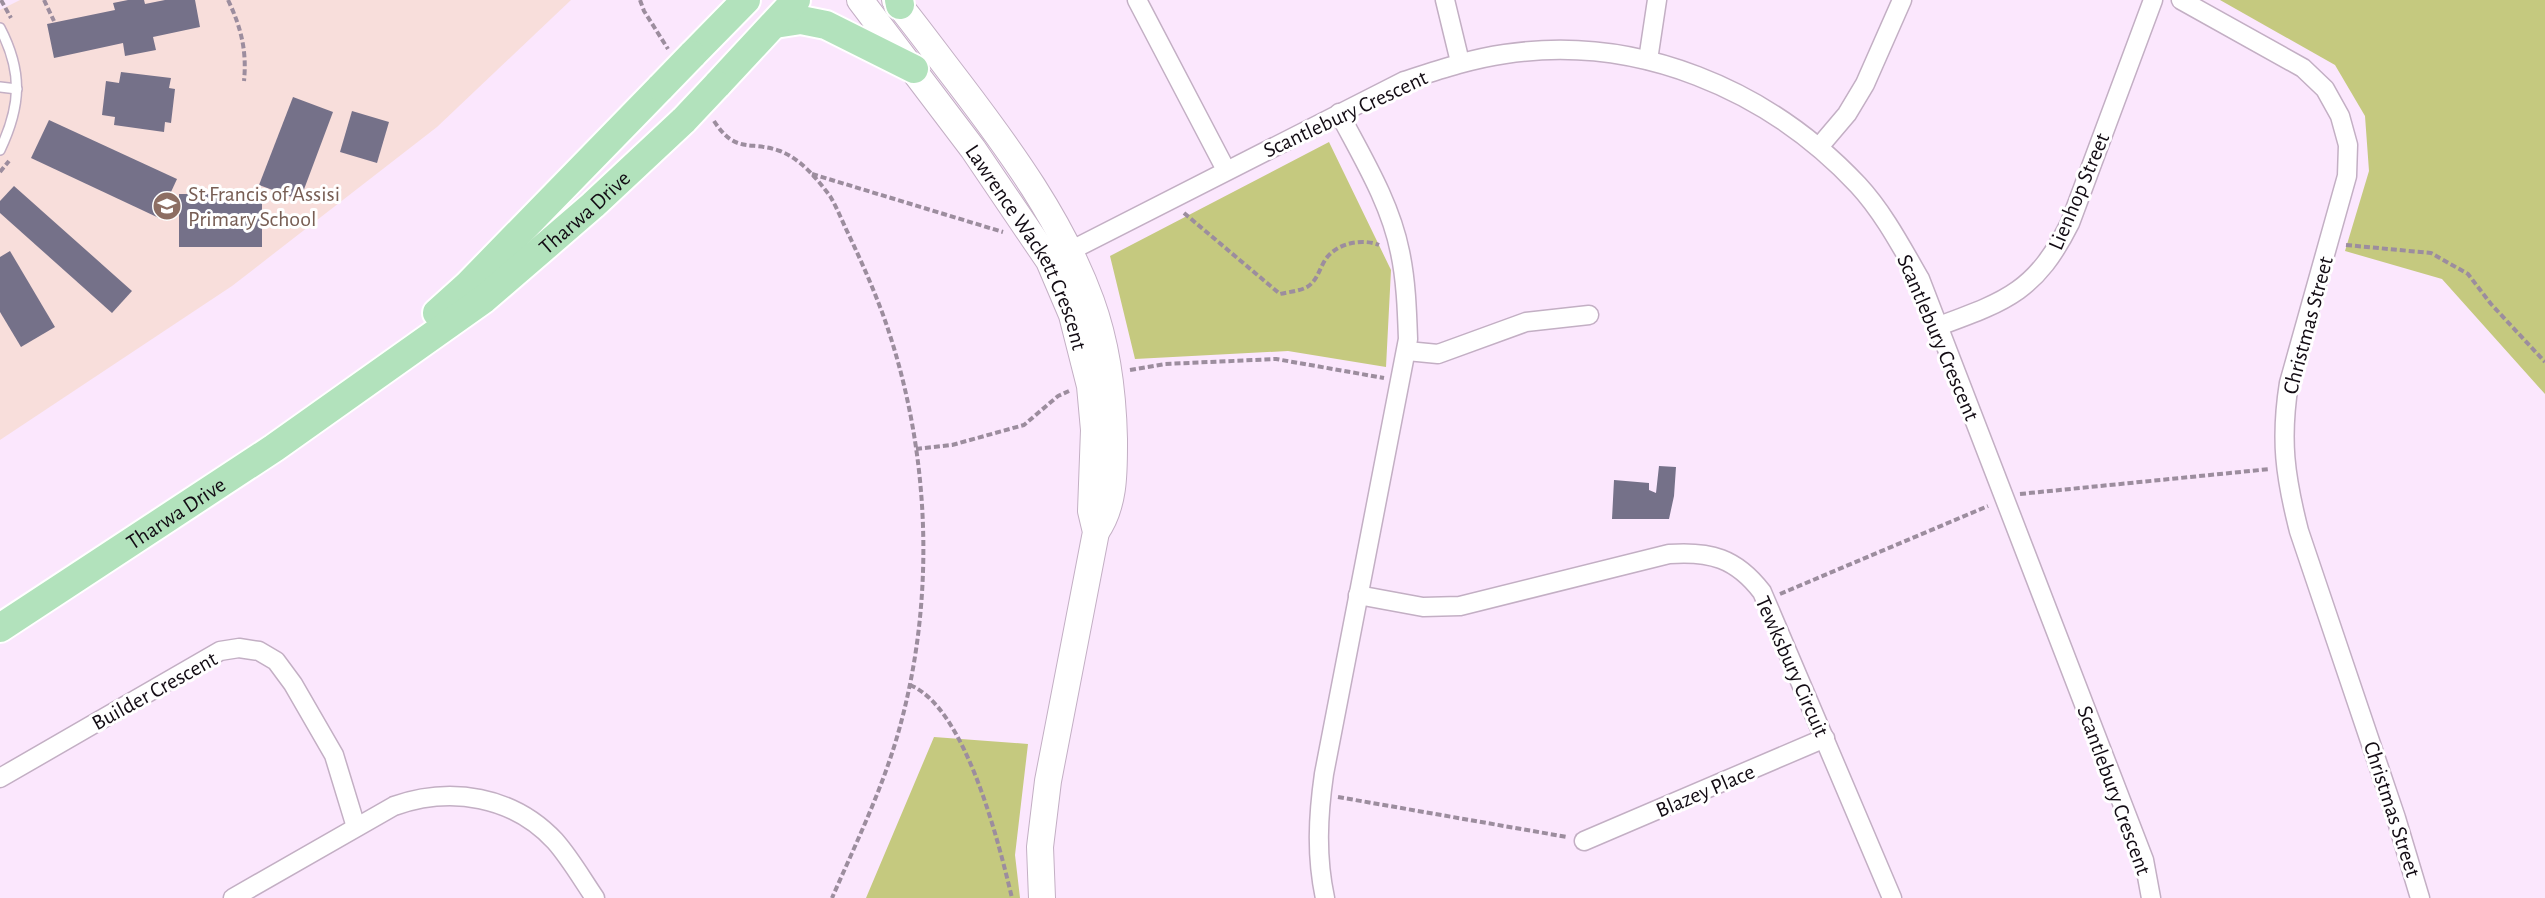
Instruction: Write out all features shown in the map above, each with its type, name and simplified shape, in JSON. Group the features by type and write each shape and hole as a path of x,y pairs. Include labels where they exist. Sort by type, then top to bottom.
{"main road":[{"name":"Tharwa Drive","path":"349,393 468,286 661,87 681,53 746,0"},
{"name":"Tharwa Drive","path":"0,627 274,448 484,299 593,205 703,105 795,0"},
{"path":"776,24 801,20 826,25 914,69"}],"street":[{"name":"Lawrence Wackett Crescent","path":"860,0 914,69 1029,229 1059,256 1090,386 1094,430 1091,511 1096,532"},
{"path":"1137,0 1226,170"},
{"path":"1445,0 1460,62"},
{"path":"1648,60 1657,0"},
{"path":"1820,147 1847,114 1865,84 1902,0"},
{"name":"Lienhop Street","path":"1939,326 1987,308 2018,291 2054,254 2070,223 2153,0"},
{"name":"Christmas Street","path":"2181,0 2303,68 2325,89 2340,116 2348,146 2347,176 2289,383 2284,458 2287,482 2299,531 2396,818 2420,898"},
{"name":"Lawrence Wackett Crescent","path":"898,2 1003,141 1059,256 1091,301 1099,327 1114,409 1114,464 1110,502 1096,532 1048,780 1040,847 1042,898"},
{"name":"Scantlebury Crescent","path":"1059,256 1404,81 1460,62 1507,53 1554,50 1601,52 1648,60 1694,74 1739,93 1781,117 1820,147 1859,186 1893,230 1920,279 2144,860 2151,898"},
{"path":"1325,898 1318,851 1318,817 1324,774 1407,351 1407,297 1401,254 1386,207 1339,113"},
{"path":"1407,351 1438,354 1526,322 1589,315"},
{"name":"Tewksbury Circuit","path":"1358,595 1423,607 1460,606 1669,554 1695,552 1708,554 1733,564 1754,581 1762,592 1892,898"},
{"name":"Builder Crescent","path":"0,778 220,651 239,648 259,651 276,661 293,684 334,755 356,827"},
{"name":"Blazey Place","path":"1584,841 1825,738"},
{"path":"233,898 394,806 410,800 444,795 462,795 496,803 527,818 554,840 595,898"}],"lane":[{"path":"0,28 10,48 17,89 17,104 13,120 0,150"},
{"path":"0,87 17,89"}],"path":[{"path":"44,0 54,21"},
{"path":"228,0 243,35 246,61 244,81"},
{"path":"640,0 644,11 681,53"},
{"path":"703,105 727,138 741,145 780,151 799,162 831,198 868,274 897,353 916,449 922,488 924,549 920,613 910,685 899,730 882,781 832,898"},
{"path":"812,174 1006,233 1020,235 1029,229"},
{"path":"1173,198 1178,207 1280,294 1306,288 1315,281 1326,258 1339,247 1358,242 1377,244 1389,250 1390,256 1401,254"},
{"path":"2328,243 2431,253 2468,274 2491,304 2545,362"},
{"path":"1122,371 1165,364 1276,359 1401,381"},
{"path":"916,449 952,445 1024,425 1058,396 1076,388 1090,386"},
{"path":"2018,494 2022,505"},
{"path":"910,685 933,702 949,723 970,764 991,815 1012,898"},
{"path":"1331,796 1584,841"}],"shaded area":[{"name":"St Francis of Assisi Primary School","path":"20,0 571,0 437,127 232,286 0,440 0,10"}],"green space":[{"path":"2220,0 2545,0 2545,394 2442,279 2345,251 2369,171 2365,116 2335,65"},
{"path":"1329,142 1391,270 1386,367 1288,351 1135,359 1110,256"},
{"path":"934,737 1028,744 1015,855 1020,898 866,898"}],"building":[{"path":"144,0 145,4 165,0 195,0 200,27 153,37 156,50 125,56 123,43 54,58 47,24 115,10 113,3"},
{"path":"121,72 171,78 169,88 175,89 171,123 165,122 164,132 114,125 115,117 102,115 106,81 119,83"},
{"path":"293,97 333,112 300,200 259,185"},
{"path":"352,111 389,122 377,163 340,152"},
{"path":"49,120 177,179 159,218 31,158"},
{"path":"14,186 132,291 112,313 0,213 0,201"},
{"path":"179,194 262,194 262,247 179,247"},
{"path":"10,251 55,327 21,347 0,312 0,257"},
{"path":"1659,466 1676,467 1674,496 1669,519 1612,519 1614,480 1649,483 1649,490 1656,493"}],"place":[{"name":"St Francis of Assisi Primary School","path":"167,206"}]}
